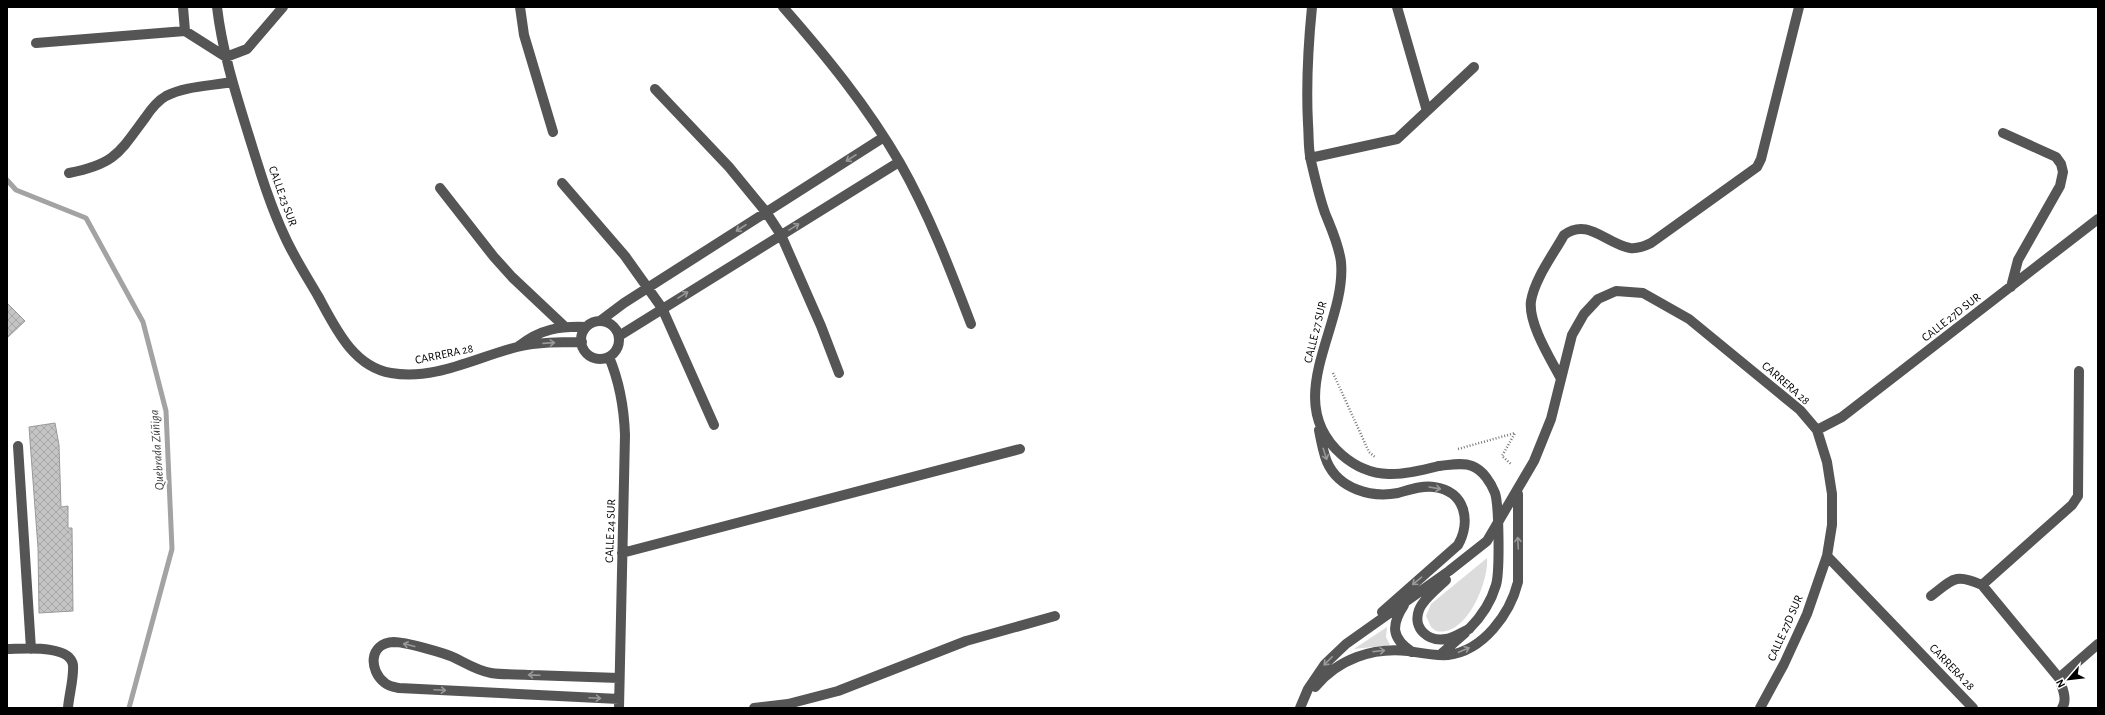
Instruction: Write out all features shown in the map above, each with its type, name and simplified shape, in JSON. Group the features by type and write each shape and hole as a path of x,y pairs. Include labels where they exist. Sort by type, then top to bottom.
{"street":[{"path":"183,7 185,31"},
{"name":"CALLE 23 SUR","path":"217,7 232,82 267,196 285,239 340,335 357,356 375,369"},
{"path":"520,7 524,35 553,132"},
{"path":"783,7 825,54 884,137 899,162 917,195 946,257 971,324"},
{"name":"CALLE 27 SUR","path":"1312,7 1307,66 1310,158 1319,195 1341,260 1342,277 1317,377 1315,399 1316,416 1324,434 1338,451 1350,462 1366,470 1386,475 1402,474 1439,466 1461,464 1473,466 1489,480 1496,495 1499,570 1490,601 1478,620 1460,640 1440,655"},
{"path":"1397,7 1427,111"},
{"path":"1560,377 1539,335 1532,315 1531,301 1536,286 1564,235 1571,230 1581,228 1630,248 1642,247 1651,243 1757,167 1761,159 1799,7"},
{"path":"36,43 185,31 226,57 247,49 280,9"},
{"path":"1310,158 1397,139 1474,67"},
{"path":"70,173 94,168 109,161 122,148 155,104 166,96 179,91 232,82"},
{"path":"655,89 729,167 766,212 780,235 821,326 839,373"},
{"path":"2003,133 2056,157 2061,164 2063,172 2060,186 2018,260 2012,286"},
{"path":"600,321 609,323 619,336 618,348 609,357 598,359 587,353 582,342 582,335 586,327 592,323 600,321 648,288 884,137"},
{"path":"619,336 899,162"},
{"path":"562,184 625,256 662,308 714,425"},
{"path":"440,188 494,257 564,326"},
{"name":"CALLE 27D SUR","path":"1817,430 1842,417 2098,220"},
{"name":"CARRERA 28","path":"1519,489 1534,462 1551,419 1560,377 1572,335 1584,314 1598,299 1616,291 1643,293 1690,319 1800,410 1817,430 1827,462 1832,494 1832,525 1827,556 1973,708"},
{"name":"CARRERA 28","path":"517,347 539,333 564,326 586,327"},
{"name":"CARRERA 28","path":"375,369 393,374 420,374 445,369 517,347 555,342 582,342"},
{"name":"CALLE 24 SUR","path":"609,357 619,382 624,408 619,704"},
{"path":"1982,585 2072,505 2078,496 2079,371"},
{"path":"1301,705 1308,689 1325,664 1458,545 1463,536 1466,523 1464,511 1458,500 1448,492 1434,486 1381,494 1365,492 1346,485 1335,474 1328,463 1316,416"},
{"path":"18,446 31,649"},
{"path":"622,553 1020,449"},
{"path":"1301,705 1321,679 1352,659 1371,651 1389,650 1440,655 1462,652 1474,646 1491,630 1507,612 1515,595 1518,582 1517,518 1519,489"},
{"path":"1469,629 1448,639 1434,640 1427,637 1419,628 1417,619 1419,609 1493,532 1519,489"},
{"path":"1346,644 1472,554"},
{"name":"CALLE 27D SUR","path":"1760,708 1784,664 1807,614 1827,556"},
{"path":"1931,596 1952,579 1966,578 1982,585 2058,678 2063,690 2064,705 2062,708"},
{"path":"1406,602 1399,613 1394,630 1403,646 1412,652"},
{"path":"754,708 788,704 838,691 966,641 1055,616"},
{"path":"619,678 491,673 470,667 454,657 408,644 392,642 381,646 374,653 372,664 378,677 386,685 399,688 619,704"},
{"path":"2058,678 2098,644"},
{"path":"7,649 57,650 72,661 73,667 68,708"}],"path":[{"path":"1332,370 1369,452 1378,461"},
{"path":"1451,452 1515,433 1502,456 1512,465"}],"shaded area":[{"path":"1487,558 1487,568 1484,581 1474,606 1457,626 1447,631 1436,631 1431,627 1426,616 1431,604"},
{"path":"1387,627 1386,637 1390,645 1354,649"}],"building":[{"path":"7,303 25,321 7,338"},
{"path":"55,423 59,445 61,507 68,506 68,528 72,528 73,611 39,613 38,548 29,427"}],"waterway":[{"name":"Quebrada Zúñiga","path":"7,180 16,190 86,218 143,322 166,411 172,549 129,708"}]}
